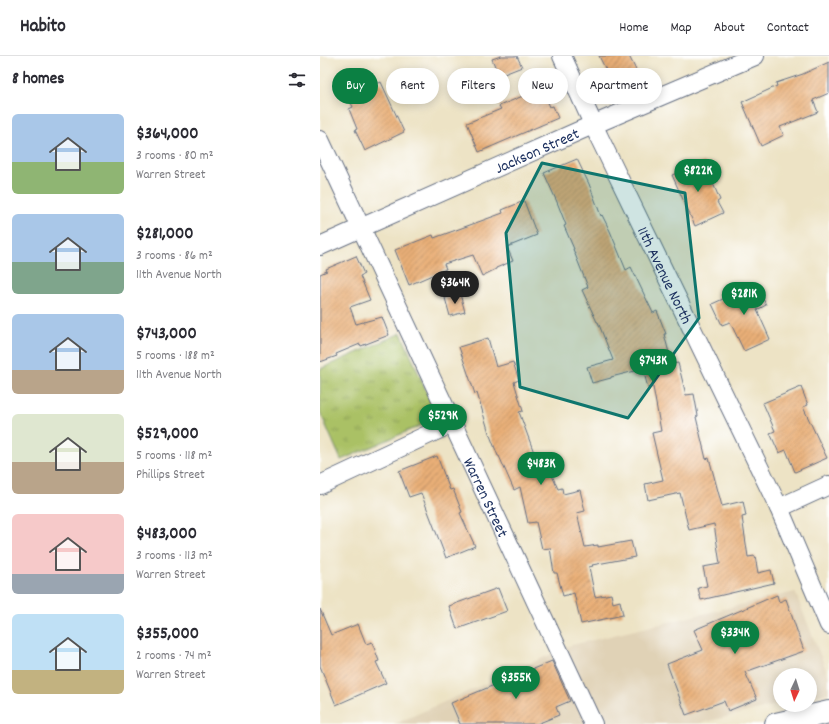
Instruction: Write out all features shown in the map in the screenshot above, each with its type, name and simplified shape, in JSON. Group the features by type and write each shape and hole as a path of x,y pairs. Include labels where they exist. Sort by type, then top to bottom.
{"main road":[{"path":"776,724 829,712"}],"street":[{"name":"11th Avenue North","path":"562,56 593,125 779,508 829,624"},
{"name":"Jackson Street","path":"320,246 593,125 755,56"},
{"name":"Warren Street","path":"320,140 593,724"},
{"path":"320,485 453,423"},
{"path":"779,508 829,485"}],"highlighted area":[{"path":"542,163 685,193 699,318 628,418 520,387 506,233"}],"shaded area":[{"path":"795,592 829,677 829,693 817,696 817,668 773,668 773,706 697,724 395,724 572,645"}],"green space":[{"path":"401,333 438,418 341,460 320,412 320,369"}],"building":[{"path":"501,56 517,56 522,67 510,72 510,68 496,68 492,59"},
{"path":"599,56 629,56 635,68 605,68"},
{"path":"829,62 829,93 813,100 818,112 780,127 784,135 761,146 742,102 777,86 776,83 803,74"},
{"path":"381,82 386,93 386,104 391,104 404,132 365,151 355,130 357,129 349,109 353,107 352,104 378,104 378,83"},
{"path":"518,98 518,104 549,104 550,107 553,106 558,118 479,152 467,123 501,109 499,106 510,104 510,101"},
{"path":"577,159 626,270 631,267 653,313 657,311 666,334 664,334 672,364 678,363 686,395 694,394 698,416 696,417 706,459 709,458 722,506 743,501 746,516 742,517 748,557 755,556 758,573 771,570 774,583 701,600 698,588 707,586 703,567 720,564 714,524 689,530 680,493 648,500 645,484 663,480 652,433 661,431 653,387 648,388 643,369 592,383 587,367 613,360 598,322 582,290 588,287 564,226 566,225 544,173"},
{"path":"704,162 720,200 717,202 723,213 695,226 672,175"},
{"path":"524,201 537,235 507,247 513,261 482,276 473,255 444,264 446,269 409,285 395,250 433,235 434,238 503,213 502,210"},
{"path":"356,256 364,274 360,276 370,300 350,307 356,324 382,317 389,335 361,346 360,344 336,354 337,356 320,362 320,274 327,271 326,269"},
{"path":"756,284 766,305 757,310 770,339 744,351 730,322 722,325 712,304"},
{"path":"460,294 465,312 450,316 445,298"},
{"path":"488,338 496,367 513,362 519,380 514,382 523,411 519,412 536,458 543,455 558,489 562,488 563,494 580,490 585,511 577,513 585,547 598,545 598,547 631,541 635,557 592,565 593,566 589,567 595,597 611,594 613,603 620,601 623,615 581,624 574,593 563,596 557,573 554,573 550,548 542,549 536,522 528,523 520,487 514,490 498,456 489,433 477,393 475,394 459,347"},
{"path":"801,387 808,405 803,407 827,458 795,472 786,450 779,453 770,433 775,431 763,403"},
{"path":"437,456 450,490 453,489 462,512 460,513 475,546 446,558 421,493 409,497 399,471"},
{"path":"498,588 507,611 457,629 449,606"},
{"path":"777,595 779,602 786,599 804,651 745,672 757,699 728,711 724,701 686,715 667,664 703,650 694,630"},
{"path":"320,609 331,635 358,624 366,644 372,642 379,661 376,662 386,683 336,705 320,666"},
{"path":"552,661 570,701 556,707 559,715 537,724 460,724 451,703"}]}
